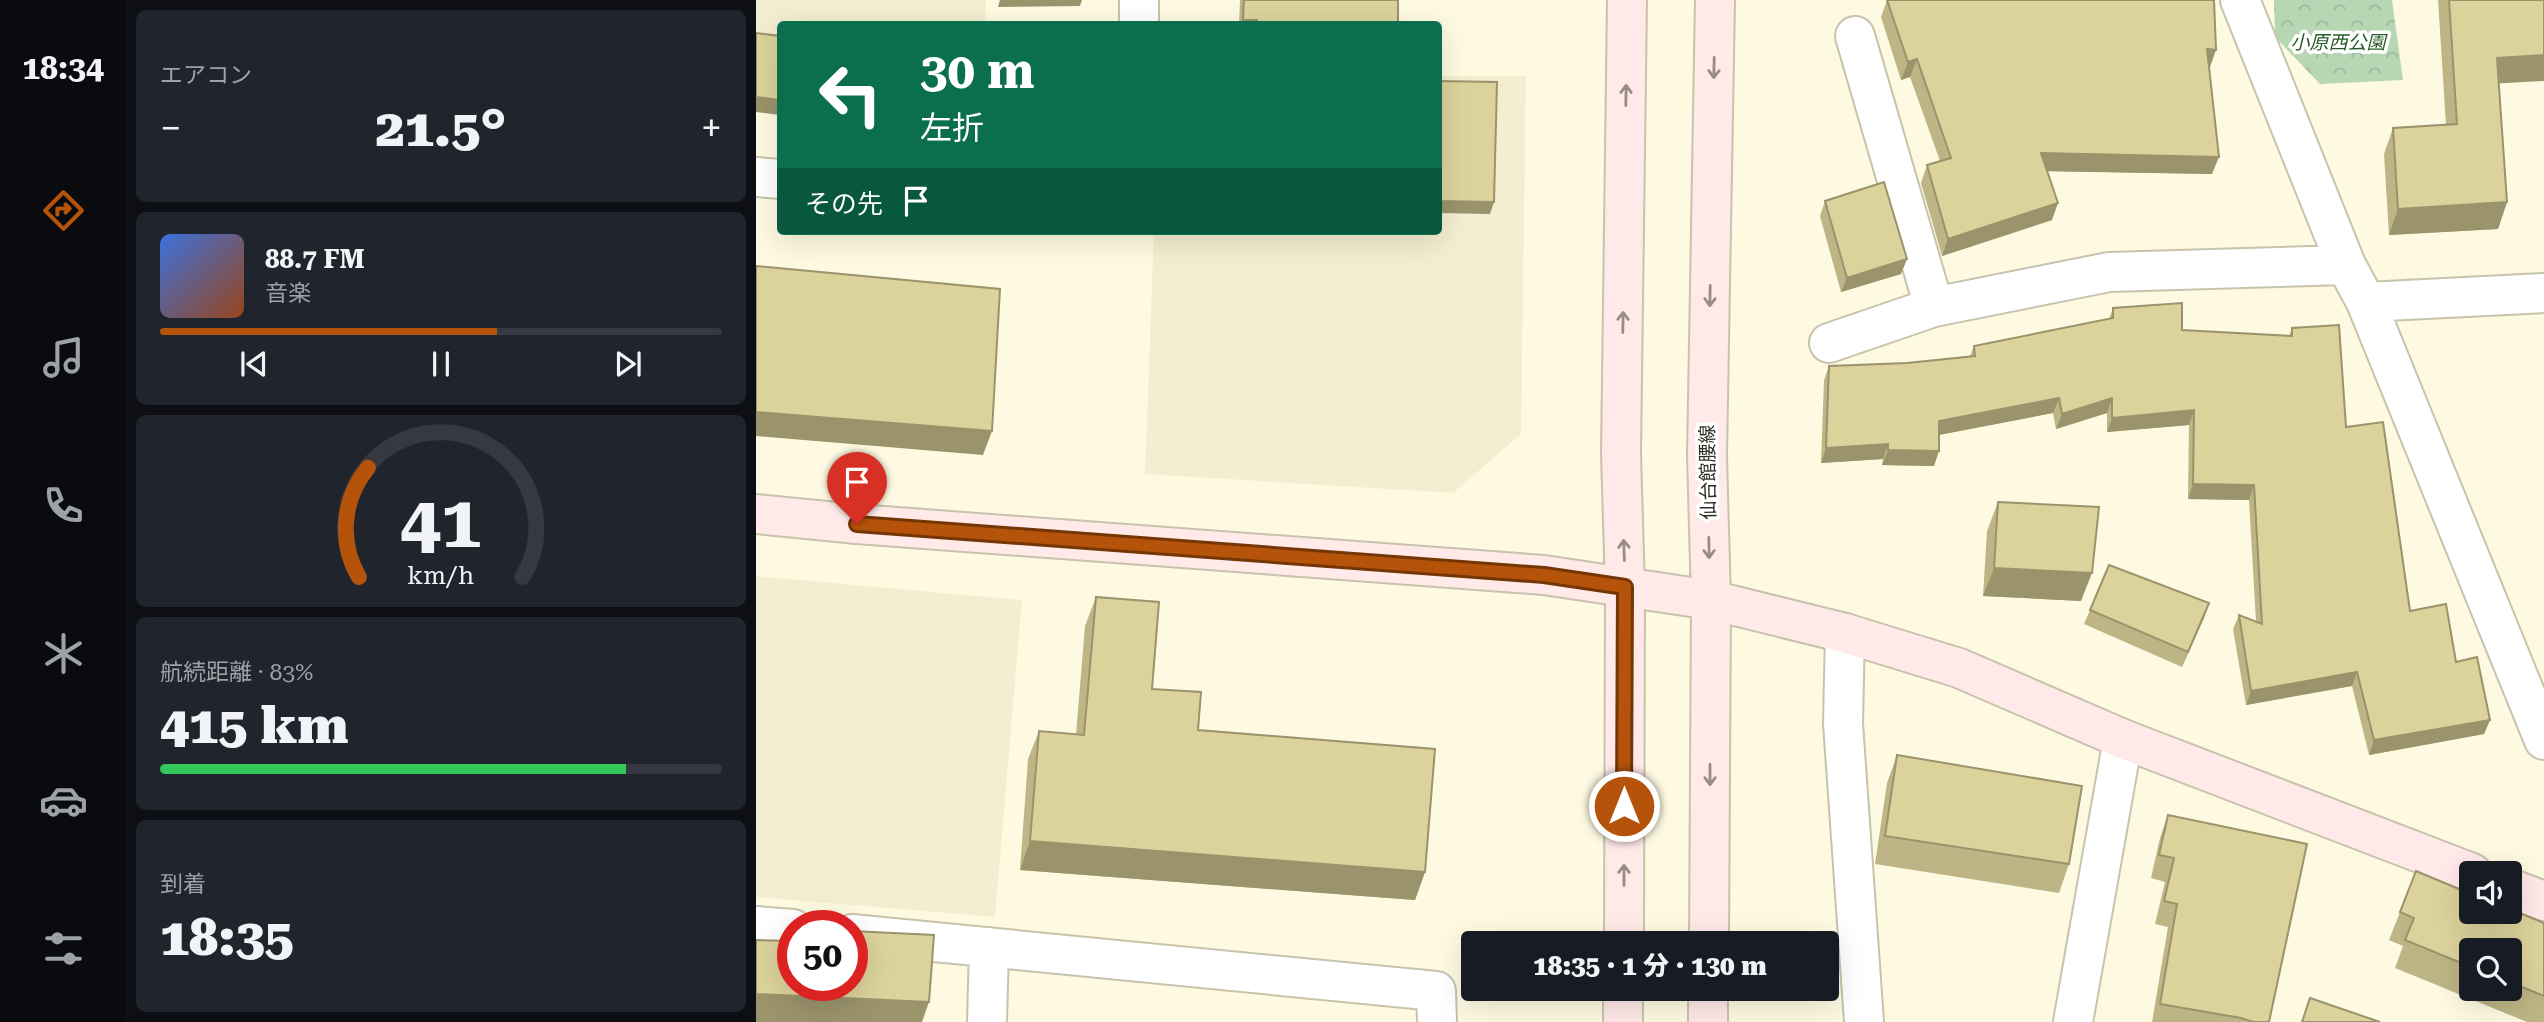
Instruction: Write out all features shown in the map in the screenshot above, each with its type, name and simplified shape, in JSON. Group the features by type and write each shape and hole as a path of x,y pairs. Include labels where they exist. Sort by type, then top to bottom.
{"main road":[{"path":"1624,931 1625,587 1621,454 1627,0"},
{"name":"仙台館腰線","path":"1709,931 1711,600 1707,456 1715,0"},
{"path":"756,514 857,524 1544,575 1711,600 1845,633 1959,668 2123,739 2459,868"},
{"path":"2522,893 2544,901"},
{"path":"1623,1001 1623,1022"},
{"path":"1708,1022 1709,1001"}],"street":[{"path":"1139,0 1139,21"},
{"path":"2241,0 2346,265 2366,302 2544,740"},
{"path":"1855,36 1934,307"},
{"path":"756,177 777,179"},
{"path":"1829,343 1934,307 2109,272 2346,265"},
{"path":"2366,302 2544,293"},
{"path":"1845,633 1843,723 1864,1022"},
{"path":"2073,1022 2123,739"},
{"path":"756,926 777,928"},
{"path":"868,936 1436,991 1437,1022"},
{"path":"987,1022 989,947"}],"shaded area":[{"path":"756,0 986,0 985,21 777,21 777,36 756,34"},
{"path":"1442,76 1526,76 1521,434 1453,493 1145,474 1154,235 1442,235"},
{"path":"756,576 1022,600 995,917 756,897"}],"green space":[{"name":"小原西公園","path":"2274,0 2392,0 2403,80 2320,84 2275,37"}],"building":[{"path":"1244,0 1398,0 1398,21 1243,20"},
{"path":"1887,0 2214,0 2216,50 2207,49 2219,157 2041,153 2058,203 1948,239 1927,165 1951,158 1917,59 1908,62"},
{"path":"2449,0 2544,0 2544,55 2497,58 2507,202 2398,209 2393,128 2457,124"},
{"path":"756,33 777,36 777,100 756,97"},
{"path":"1442,81 1497,82 1494,202 1442,201"},
{"path":"1884,182 1907,259 1847,278 1825,201"},
{"path":"756,266 1000,289 992,431 756,412"},
{"path":"2182,303 2182,330 2292,336 2292,328 2339,325 2346,427 2383,422 2410,611 2446,604 2456,662 2477,657 2490,720 2374,740 2357,672 2251,691 2239,615 2262,624 2254,485 2193,484 2194,410 2112,418 2112,398 2062,414 2059,398 1939,421 1939,451 1888,450 1888,444 1826,448 1829,366 1907,363 1975,356 1974,346 2113,318 2113,308"},
{"path":"1998,502 2099,507 2092,573 1994,568"},
{"path":"2109,565 2209,603 2188,652 2090,610"},
{"path":"1096,597 1159,602 1152,689 1201,692 1198,730 1435,749 1425,872 1030,841 1039,731 1084,735"},
{"path":"1897,755 2082,786 2069,864 1885,836"},
{"path":"2168,815 2307,844 2269,1022 2253,1022 2160,1004 2177,904 2164,901 2174,858 2159,855"},
{"path":"2416,871 2459,889 2459,924 2522,924 2522,914 2544,923 2544,996 2522,987 2522,938 2459,938 2459,962 2405,940 2414,918 2400,912"},
{"path":"868,932 934,935 929,1002 868,999"},
{"path":"756,940 777,941 777,995 756,994"},
{"path":"2310,998 2380,1022 2302,1022"}],"route":[{"path":"857,524 1544,575 1625,587 1624,806"}]}
